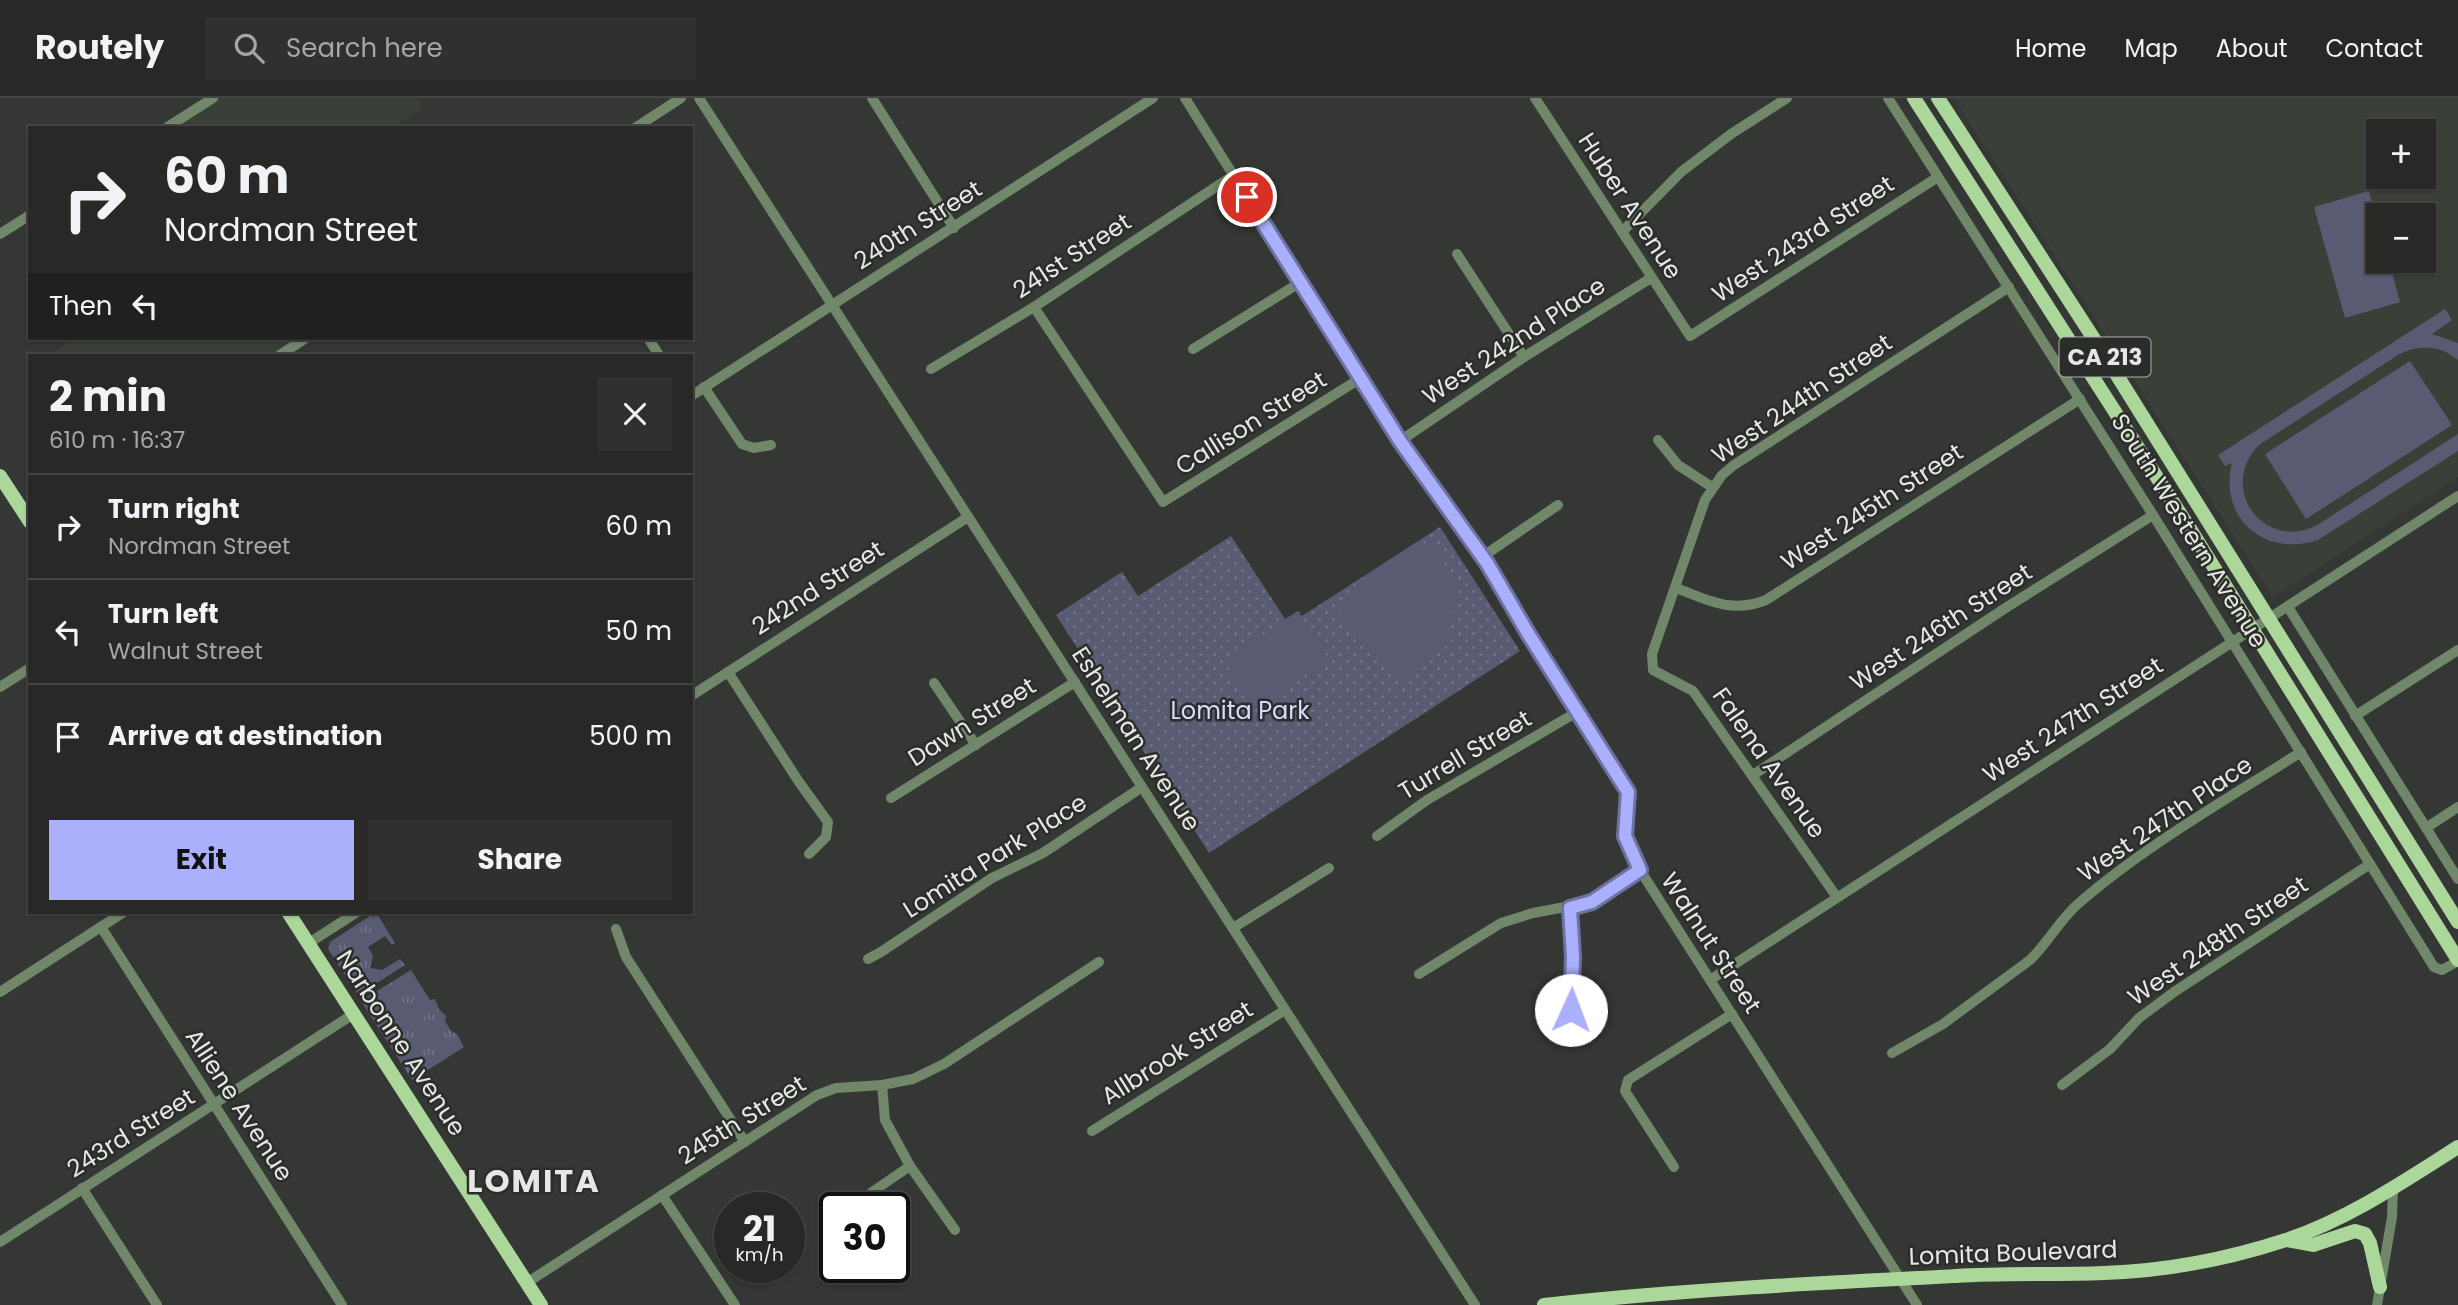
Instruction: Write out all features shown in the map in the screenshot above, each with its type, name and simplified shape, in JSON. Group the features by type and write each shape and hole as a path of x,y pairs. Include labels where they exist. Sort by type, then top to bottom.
{"main road":[{"name":"South Western Avenue","path":"1914,98 2192,532 2458,960"},
{"name":"South Western Avenue","path":"1938,98 2270,618 2458,922"},
{"path":"0,475 28,518"},
{"name":"Narbonne Avenue","path":"289,914 541,1305"},
{"name":"Lomita Boulevard","path":"1544,1305 1743,1288 2167,1268 2225,1257 2287,1240 2358,1209 2458,1147"},
{"path":"2287,1240 2313,1245 2355,1231 2365,1234 2371,1243 2380,1287"}],"street":[{"path":"169,126 212,98"},
{"path":"638,126 681,98"},
{"name":"Eshelman Avenue","path":"699,98 1475,1305"},
{"path":"872,98 954,228"},
{"name":"240th Street","path":"693,395 1153,98"},
{"name":"Walnut Street","path":"1185,98 1400,441 1482,557 1628,792 1625,836 1640,870 1917,1305"},
{"name":"Huber Avenue","path":"1535,98 1690,336"},
{"path":"1622,232 1681,172 1731,134 1787,98"},
{"name":"South Western Avenue","path":"1888,98 2153,515 2434,967 2442,970 2458,960"},
{"name":"241st Street","path":"931,369 1034,307 1234,176"},
{"name":"West 243rd Street","path":"1690,336 1938,177"},
{"path":"0,234 28,216"},
{"path":"1457,254 1524,357"},
{"name":"West 242nd Place","path":"1400,441 1524,357 1651,278"},
{"path":"1193,349 1301,282"},
{"name":"West 244th Street","path":"1653,670 1652,654 1705,500 1712,487 1734,465 2009,288"},
{"name":"Callison Street","path":"1034,307 1163,502 1361,379"},
{"path":"282,354 303,340"},
{"path":"704,387 742,444 754,448 771,445"},
{"name":"West 245th Street","path":"1676,588 1726,607 1746,606 1766,600 2080,399"},
{"path":"1658,440 1678,464 1712,487"},
{"name":"West 247th Street","path":"1710,979 2458,496"},
{"path":"1482,557 1558,505"},
{"name":"West 246th Street","path":"1753,775 2007,607 2153,515"},
{"name":"242nd Street","path":"693,695 968,517"},
{"name":"South Western Avenue","path":"2288,607 2458,879"},
{"path":"2355,716 2458,650"},
{"path":"0,687 28,669"},
{"name":"Falena Avenue","path":"1653,670 1693,691 1836,896"},
{"path":"728,672 799,782 828,821 826,837 809,854"},
{"name":"Dawn Street","path":"891,798 1075,682"},
{"path":"934,683 976,745"},
{"name":"Turrell Street","path":"1377,836 1427,800 1577,712"},
{"name":"West 247th Place","path":"1892,1053 1943,1024 2030,960 2077,905 2160,842 2301,752"},
{"name":"Lomita Park Place","path":"868,958 881,953 992,878 1043,853 1142,787"},
{"path":"2426,828 2458,807"},
{"name":"West 248th Street","path":"2062,1085 2110,1049 2139,1018 2174,992 2371,864"},
{"path":"1233,928 1329,868"},
{"path":"1419,974 1501,923 1533,913 1592,902 1640,870"},
{"path":"1570,908 1573,957 1571,1010"},
{"path":"0,992 121,914"},
{"path":"309,943 354,914"},
{"name":"Alliene Avenue","path":"101,927 342,1305"},
{"path":"616,929 626,957 745,1142"},
{"name":"245th Street","path":"528,1282 817,1095 836,1088 881,1086 913,1079 944,1063 1099,962"},
{"name":"Allbrook Street","path":"1092,1131 1285,1010"},
{"name":"243rd Street","path":"0,1242 355,1013"},
{"path":"1674,1167 1625,1091 1628,1080 1732,1014"},
{"path":"881,1086 884,1120 910,1166 955,1230"},
{"path":"872,1192 910,1166"},
{"path":"82,1188 157,1305"},
{"path":"2378,1305 2392,1217 2393,1189"},
{"path":"662,1195 735,1305"}],"shaded area":[{"path":"215,98 417,98 423,108 394,126 172,126"},
{"path":"1954,98 2458,98 2458,477 2273,597"},
{"path":"73,340 302,340 279,354 51,354"}],"green space":[{"path":"2369,191 2372,203 2366,203 2366,273 2392,273 2400,302 2345,318 2314,207"},
{"path":"2445,309 2452,320 2432,334 2458,343 2458,360 2444,351 2429,348 2413,349 2398,355 2259,445 2247,462 2243,480 2245,497 2253,512 2265,524 2281,530 2299,531 2319,524 2458,434 2458,451 2318,540 2299,544 2280,543 2264,538 2250,529 2239,516 2232,501 2232,463 2225,466 2218,455"},
{"path":"2410,361 2452,425 2306,519 2265,454"},
{"name":"Lomita Park","path":"1440,527 1520,651 1209,853 1056,615 1122,572 1138,596 1231,536 1285,619 1298,611 1302,616"},
{"path":"1420,540 1440,554 1454,587 1453,621 1437,653 1414,677 1395,678 1339,619 1341,606 1371,572"},
{"path":"1298,612 1329,659 1280,691 1276,686 1279,692 1254,708 1224,660"},
{"path":"373,914 377,914 395,943 392,945 385,936 368,947 373,956 370,968 382,970 400,959 405,965 358,995 328,949 330,942"},
{"path":"411,970 430,1000 435,999 446,1016 445,1021 451,1031 457,1034 464,1047 412,1080 361,1001"}],"district":[{"name":"LOMITA","path":"534,1181"}],"route":[{"path":"1247,197 1400,441 1487,563 1628,792 1625,836 1640,870 1592,902 1570,908 1573,957 1571,1010"}]}
